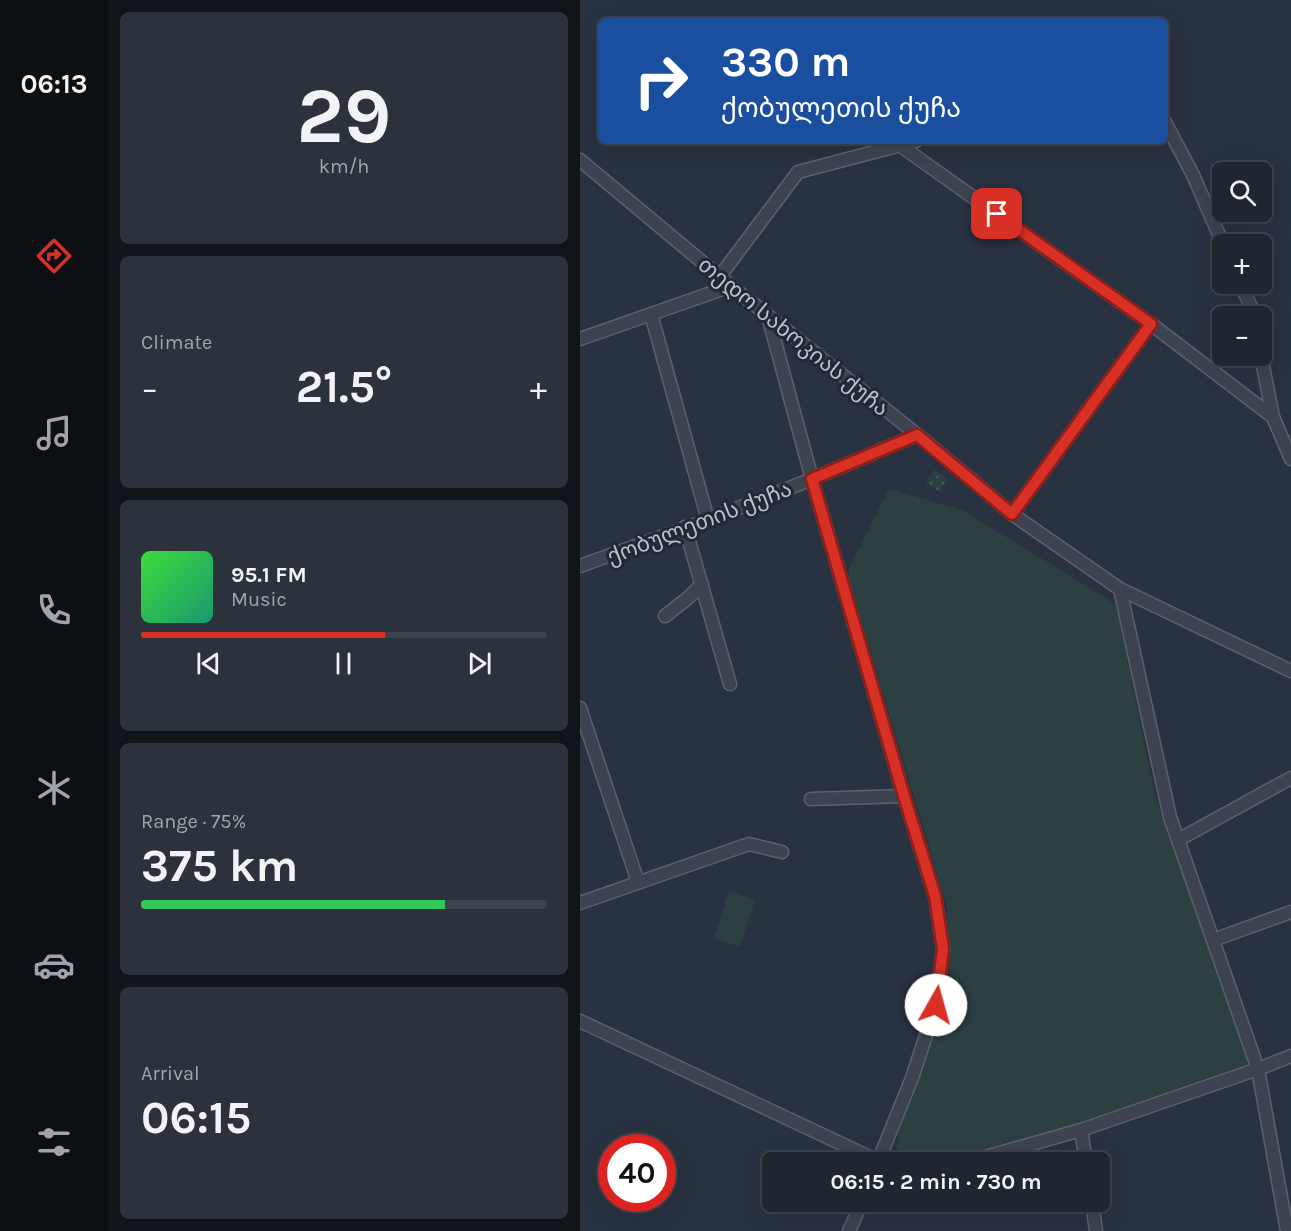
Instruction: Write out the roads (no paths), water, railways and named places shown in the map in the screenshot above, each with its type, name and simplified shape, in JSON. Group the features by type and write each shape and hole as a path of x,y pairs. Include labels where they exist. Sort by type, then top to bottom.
{"street":[{"path":"1168,128 1193,175 1219,234"},
{"path":"720,276 798,172 907,144"},
{"path":"901,146 1151,324 1273,417"},
{"name":"თედო სახოკიას ქუჩა","path":"580,160 1012,514 1120,589 1291,671"},
{"path":"580,339 732,286"},
{"path":"651,315 708,520"},
{"path":"768,316 812,479 935,896 943,949 936,1005 912,1078 882,1152"},
{"path":"1012,514 1151,324"},
{"path":"1263,366 1273,417 1291,459"},
{"name":"ქობულეთის ქუჩა","path":"580,566 708,520 917,435"},
{"path":"685,527 730,684"},
{"path":"666,616 702,584"},
{"path":"1120,589 1170,817 1258,1069 1287,1231"},
{"path":"580,708 638,882"},
{"path":"1178,840 1291,778"},
{"path":"811,799 904,796"},
{"path":"580,903 749,844 782,852"},
{"path":"1213,940 1291,912"},
{"path":"580,1021 857,1152"},
{"path":"1003,1152 1081,1130 1291,1056"},
{"path":"1081,1130 1084,1152"},
{"path":"849,1231 858,1212"},
{"path":"1093,1212 1096,1231"}]}
